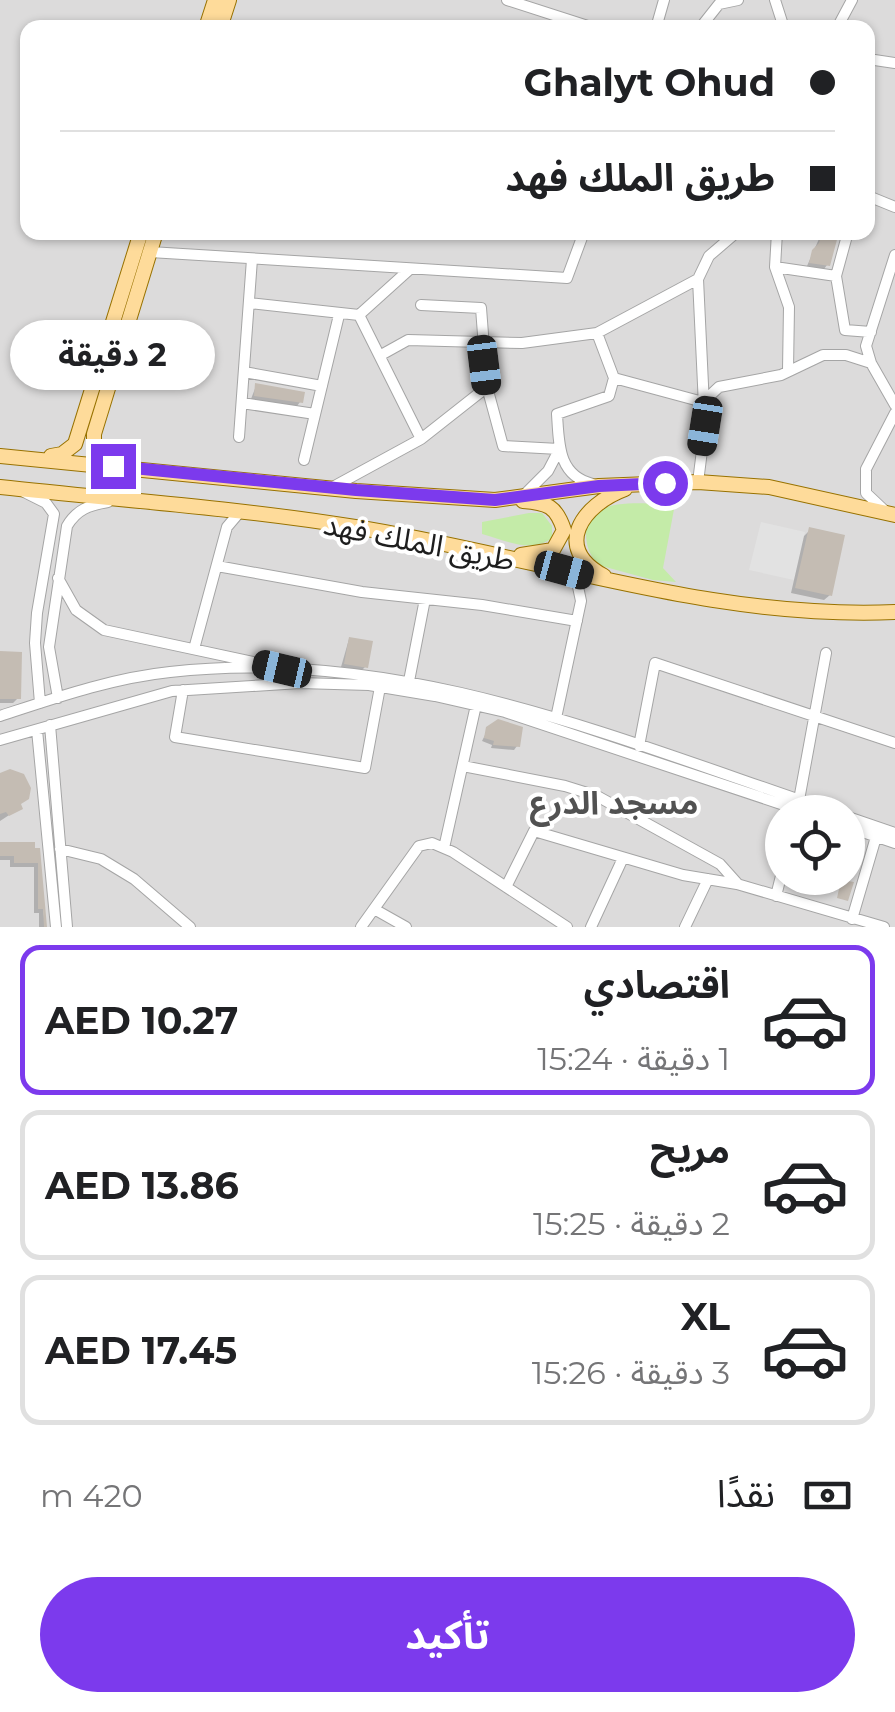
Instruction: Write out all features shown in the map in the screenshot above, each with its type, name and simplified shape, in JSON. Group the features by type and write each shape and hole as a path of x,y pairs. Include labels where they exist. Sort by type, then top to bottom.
{"main road":[{"path":"34,458 62,454 75,444 139,240"},
{"path":"113,466 94,446 94,434 154,240"},
{"name":"طريق الملك فهد","path":"0,456 495,500 599,486 698,482 768,488 893,517"},
{"path":"621,586 590,569 579,551 580,525 598,501 640,484"},
{"name":"طريق الملك فهد","path":"7,487 355,527 564,570 621,586 759,608 895,612"},
{"path":"495,500 546,503 558,512 564,530 553,550 536,555 495,556"},
{"path":"828,612 890,606 895,602"}],"street":[{"path":"507,0 569,20"},
{"path":"718,2 738,0"},
{"path":"150,252 566,278 581,240"},
{"path":"698,482 705,426 698,280 709,256 728,240"},
{"path":"778,240 776,266 789,307 788,370"},
{"path":"846,240 836,276 845,330 870,332"},
{"path":"895,255 866,346 871,363 895,405"},
{"path":"239,437 252,259"},
{"path":"776,266 836,276"},
{"path":"249,303 359,315 410,268"},
{"path":"381,355 408,340 522,344 597,333 698,280"},
{"path":"421,305 481,308 487,388 502,446 559,449"},
{"path":"304,460 339,315"},
{"path":"359,315 421,439"},
{"path":"597,333 614,378 609,396 557,414 559,449 566,469 579,481 599,486"},
{"path":"703,402 726,385 780,376 823,355 846,355 871,363"},
{"path":"244,372 322,386"},
{"path":"614,378 703,402"},
{"path":"330,488 421,439 487,388"},
{"path":"242,403 315,414"},
{"path":"893,517 872,502 864,485 866,469 894,418"},
{"path":"524,495 548,471 559,449"},
{"path":"7,487 46,503 54,514 37,612 35,643 40,703"},
{"path":"58,698 49,647 67,526 73,516 88,506 118,500"},
{"path":"194,649 227,527 238,514"},
{"path":"217,566 362,592 577,621"},
{"path":"556,718 582,601 580,590 564,570"},
{"path":"58,578 76,610 104,630 282,669"},
{"path":"409,681 425,599"},
{"path":"802,795 826,653"},
{"path":"639,746 655,663 895,743"},
{"path":"0,716 112,682 170,672 282,669 370,674 510,703 639,746 765,795"},
{"path":"0,740 117,704 183,690 300,682 380,687 476,706 765,797"},
{"path":"183,690 175,738 365,768 380,687"},
{"path":"444,848 476,706"},
{"path":"50,725 66,927"},
{"path":"37,730 56,927"},
{"path":"463,766 565,786 625,808 720,864 738,884"},
{"path":"865,822 895,833"},
{"path":"506,887 534,832 623,858 738,884 884,927"},
{"path":"865,833 895,843"},
{"path":"852,919 876,837"},
{"path":"362,927 420,846 432,843 566,927"},
{"path":"60,849 102,858 190,927"},
{"path":"590,927 623,858"},
{"path":"685,927 708,879"},
{"path":"374,909 406,927"}],"shaded area":[{"path":"0,0 895,0 895,927 0,927"},
{"path":"761,522 805,532 794,580 749,570"}],"green space":[{"path":"620,504 675,504 663,568 676,582 653,580 595,562 586,535 588,522 595,513"},
{"path":"542,513 552,526 552,538 526,545 482,534 482,522"}],"building":[{"path":"837,240 830,266 809,263 812,250 819,243"},
{"path":"255,383 305,392 303,403 254,396"},
{"path":"809,527 845,535 832,596 795,588"},
{"path":"349,637 373,641 368,668 344,664"},
{"path":"0,651 22,652 21,699 0,699"},
{"path":"498,719 523,727 520,747 493,745 494,741 484,738 486,727"},
{"path":"10,769 24,774 31,788 29,799 21,804 23,809 9,816 6,812 0,814 0,773"},
{"path":"0,842 35,842 35,848 40,848 47,927 43,909 38,909 38,863 14,863 14,856 0,856"}],"district":[{"name":"مسجد الدرع","path":"614,802"}],"route":[{"path":"113,466 495,500 599,486 665,483"}]}
